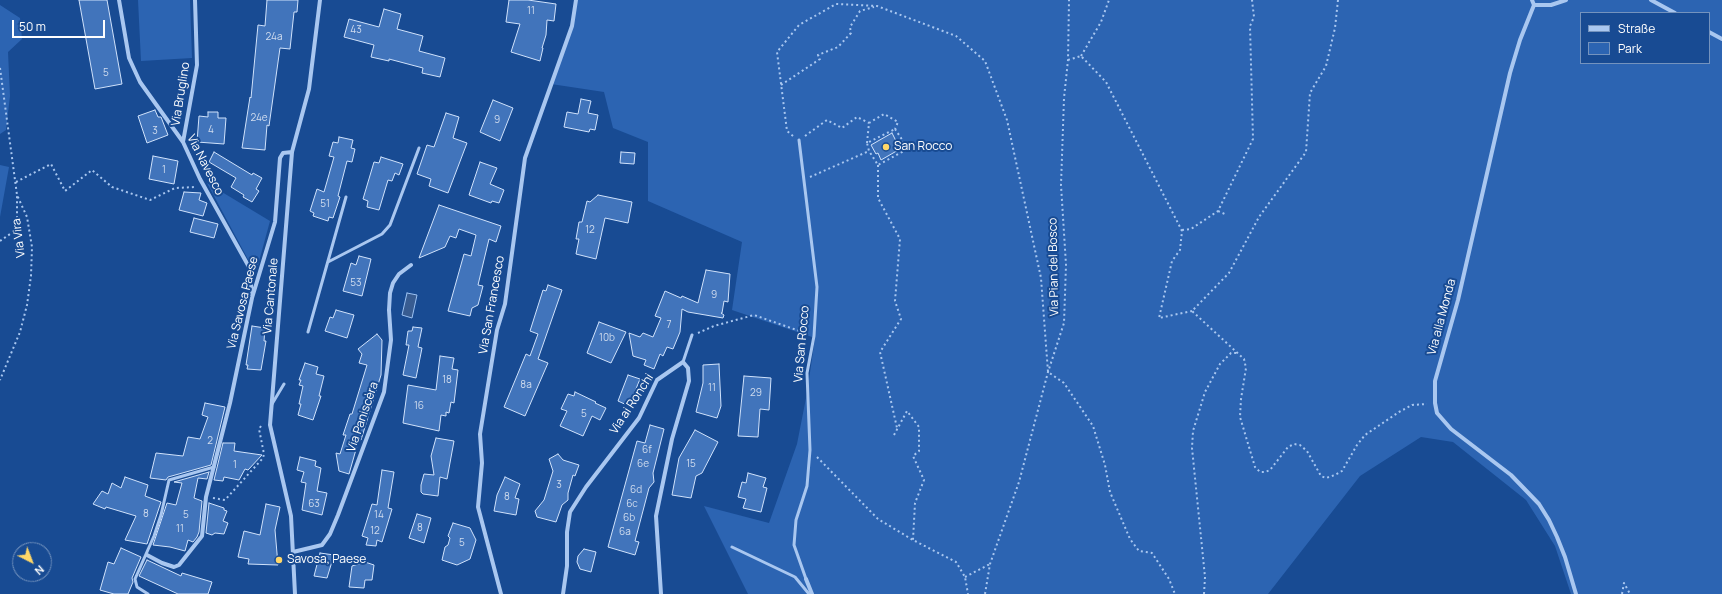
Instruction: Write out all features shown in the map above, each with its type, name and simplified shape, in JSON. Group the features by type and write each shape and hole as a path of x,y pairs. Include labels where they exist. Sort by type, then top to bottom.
{"street":[{"name":"Via Navesco","path":"119,0 129,58 140,82 183,142 204,187 249,267 252,298"},
{"name":"Via Bruglino","path":"183,142 197,65 195,0"},
{"name":"Via Cantonale","path":"295,594 291,516 270,425 292,152 309,89 320,0"},
{"name":"Via San Francesco","path":"501,594 478,507 482,463 480,434 497,330 505,304 525,158 572,26 576,0"},
{"path":"1533,2 1551,5 1566,0"},
{"path":"1651,0 1673,12"},
{"name":"Via alla Monda","path":"1533,2 1510,73 1458,300 1435,380 1435,403 1437,413 1451,429 1511,475 1539,504 1557,537 1576,594"},
{"path":"1710,33 1722,39"},
{"name":"Via Savosa Paese","path":"147,555 162,563 174,566 179,565 202,536 206,497 228,410 252,298 275,222 280,158 283,153 292,152"},
{"name":"Via Paniscèra","path":"293,552 322,544 330,534 338,515 384,392 391,340 389,310 390,293 399,274 411,266"},
{"path":"661,594 656,516 672,439 689,381 688,368 683,362"},
{"name":"Via ai Ronchi","path":"563,594 567,566 567,532 570,512 586,487 639,418 657,380 683,362"},
{"name":"Via San Rocco","path":"806,579 812,594"}],"lane":[{"name":"Via San Rocco","path":"799,140 817,287 814,336 807,373 810,450 807,486 796,520 794,545 806,579"},
{"path":"328,262 382,234 390,225 419,148"},
{"path":"308,332 346,197"},
{"path":"683,362 692,335"},
{"path":"272,404 284,384"},
{"path":"148,594 139,589 135,584 135,579 147,555 161,516 169,480 214,467"},
{"path":"732,547 795,577 809,594"}],"path":[{"name":"Via Pian del Bosco","path":"985,594 990,564 1018,482 1048,372 1064,323 1066,265 1061,185 1064,98 1068,60 1070,0"},
{"path":"1068,60 1081,56 1101,22 1109,0"},
{"path":"1182,230 1191,228 1218,211 1253,138 1250,26 1254,17 1252,0"},
{"path":"1081,56 1106,82 1182,230 1180,250 1172,261 1159,318 1192,311 1229,273 1259,217 1306,152 1310,93 1326,66 1335,28 1338,0"},
{"path":"869,123 857,117 842,128 827,120 799,140 787,131 777,52 799,25 836,4 877,6 956,36 985,61 1007,120 1041,278 1048,372 1064,383 1093,426 1105,465 1110,492 1130,539 1139,551 1152,553 1169,579 1175,594"},
{"path":"781,85 820,59 818,55 838,46 851,33 850,27 860,11 877,6"},
{"name":"Via Vira","path":"0,68 17,195 27,216 32,247 31,276 27,305 20,332 0,380"},
{"path":"867,143 895,129 898,122 884,114 869,123"},
{"path":"869,123 867,143 869,151 878,165 878,198 900,239 895,301 901,319 880,352 897,428"},
{"path":"878,165 902,152 903,141 895,129"},
{"path":"804,180 869,151"},
{"path":"16,182 52,164 65,191 92,170 112,187 150,200 175,188 204,187"},
{"path":"0,241 13,232 17,218 17,195"},
{"path":"1218,211 1228,215"},
{"path":"1192,311 1244,358 1246,368 1240,417 1255,467 1260,472 1270,470 1288,447 1294,444 1300,445 1307,451 1321,476 1326,478 1336,475 1342,471 1357,445 1365,435 1399,412 1412,406 1435,403"},
{"path":"692,335 714,326 754,315 814,336"},
{"path":"1204,594 1205,577 1192,448 1193,432 1205,392 1220,364 1231,353 1238,353"},
{"path":"894,435 907,411 919,428 919,451 913,456 924,480 915,503 913,540"},
{"path":"206,497 225,500 263,458 264,454 259,430 262,425 270,425"},
{"path":"810,450 878,519 913,540 956,562 965,576 968,594"},
{"path":"965,576 990,564"},
{"path":"1622,594 1624,583 1630,594"}],"green space":[{"path":"138,0 190,0 192,58 141,61"},
{"path":"576,0 1722,0 1722,594 1571,594 1555,546 1526,500 1453,442 1421,437 1360,476 1268,594 748,594 704,506 769,523 797,444 807,393 815,338 732,310 742,242 648,201 648,142 613,128 604,92 551,84 572,26"},
{"path":"0,5 20,18 22,39 8,52 10,96 6,130 0,134"},
{"path":"0,165 9,167 0,217"},
{"path":"207,183 270,221 258,265 250,263"}],"shaded area":[{"path":"407,293 417,295 412,318 402,315"}],"building":[{"path":"79,0 107,0 122,84 95,89"},
{"path":"267,0 298,0 297,12 294,12 290,49 280,48 269,126 267,125 265,150 242,148 250,97 251,98 258,25 265,26"},
{"path":"509,0 528,0 556,4 554,21 547,20 546,35 540,61 511,52 520,24 506,22"},
{"path":"384,9 401,14 397,29 423,36 419,51 445,58 440,77 422,73 423,68 389,59 389,61 371,57 374,45 344,37 349,19 379,27"},
{"path":"581,99 591,101 588,113 598,115 595,130 590,129 589,132 564,127 567,112 578,114"},
{"path":"493,100 513,108 500,141 480,132"},
{"path":"155,110 158,117 161,117 168,135 147,143 138,116"},
{"path":"208,112 218,112 218,118 226,118 224,144 197,142 199,116 208,117"},
{"path":"446,113 459,117 453,138 467,143 448,193 429,186 431,179 417,174 427,145 434,147"},
{"name":"San Rocco","path":"892,133 900,149 881,160 878,153 876,154 871,145"},
{"path":"339,137 353,140 351,148 355,149 352,162 347,161 338,196 340,197 333,218 329,217 328,221 313,216 314,213 310,211 317,189 324,192 334,157 329,156 333,142 338,143"},
{"path":"214,152 252,175 253,173 262,178 256,189 259,191 252,202 231,187 236,178 209,162"},
{"path":"621,152 635,153 634,164 620,163"},
{"path":"153,156 178,161 174,184 149,179"},
{"path":"381,157 403,164 399,175 395,173 392,181 388,180 379,210 367,207 368,201 363,199 374,162 379,163"},
{"path":"480,162 497,168 490,184 504,190 499,203 492,201 491,203 469,195"},
{"path":"184,192 201,193 199,200 207,203 203,216 179,210"},
{"path":"598,195 632,202 628,223 605,218 596,259 576,254 579,239 576,239 579,222 582,222 587,201 590,202"},
{"path":"439,205 501,226 496,242 489,239 478,285 483,286 478,305 472,308 470,316 448,311 464,254 471,256 476,235 459,229 456,238 450,236 445,247 419,258"},
{"path":"194,218 218,224 214,238 190,232"},
{"path":"359,256 371,259 362,296 343,291 351,263 356,265"},
{"path":"706,270 730,274 728,302 724,301 721,313 724,315 723,318 688,312 682,309 680,332 673,349 667,347 663,356 660,354 654,369 644,365 646,360 633,356 629,333 640,337 643,333 653,337 661,318 655,316 665,291 698,303"},
{"path":"548,285 562,290 538,359 548,363 525,416 504,407 526,354 530,356 538,334 530,331 543,290 546,291"},
{"path":"336,310 354,315 347,338 325,331 330,317 333,318"},
{"path":"599,322 626,332 611,363 587,353"},
{"path":"252,326 265,328 264,341 266,341 261,370 247,369 248,365 246,365"},
{"path":"413,327 422,328 418,347 422,348 416,378 403,375 409,345 406,345 408,331 412,331"},
{"path":"377,334 382,340 381,375 361,440 359,439 349,474 339,471 336,453 340,454 346,435 343,435 350,414 352,414 367,365 359,363 362,354 358,349"},
{"path":"440,356 454,358 452,369 458,370 454,403 451,402 449,413 446,412 446,416 441,415 439,431 403,423 408,385 436,390"},
{"path":"305,363 318,367 316,374 324,376 319,396 321,396 313,420 298,415 303,386 299,385 301,380 299,380"},
{"path":"719,364 721,406 717,418 696,412 703,383 703,365"},
{"path":"628,375 640,379 629,406 618,401"},
{"path":"744,376 771,378 769,410 760,409 758,437 738,436"},
{"path":"575,392 606,408 600,420 592,416 583,436 560,426 567,411 561,409 568,394 574,396"},
{"path":"205,403 225,407 211,465 168,477 166,480 150,478 156,453 183,456 188,437 200,439 208,417 202,415"},
{"path":"650,425 664,429 653,473 654,482 649,488 635,541 639,542 635,555 608,547 637,441 645,443"},
{"path":"695,430 718,442 702,473 696,476 691,498 672,495 679,458"},
{"path":"436,438 454,441 447,479 440,477 438,496 423,494 421,492 424,474 434,475 431,456"},
{"path":"223,443 235,443 234,451 262,455 248,470 245,469 239,480 224,477 223,481 214,480"},
{"path":"558,454 563,460 579,465 575,476 573,475 568,493 568,500 562,505 556,522 537,517 535,511 544,500 553,471 549,459"},
{"path":"300,457 316,461 315,466 321,468 317,491 327,493 322,515 302,510 306,483 301,482 304,472 297,470"},
{"path":"382,470 394,472 388,508 392,509 382,542 377,540 376,546 366,545 368,538 362,536 372,504 377,505"},
{"path":"209,472 207,479 198,478 194,498 202,501 199,532 197,537 193,542 188,540 185,551 153,545 167,503 176,505 182,483 174,482"},
{"path":"748,473 766,478 763,487 767,488 761,512 743,508 746,499 738,497 742,482 746,483"},
{"path":"125,477 148,485 145,496 161,502 147,544 125,540 136,516 106,507 105,509 93,504 102,491 108,494 112,483 121,488"},
{"path":"505,477 520,484 515,498 519,499 516,515 494,511 497,495"},
{"path":"209,503 224,508 224,510 227,511 223,521 228,523 224,534 215,533 212,535 206,533"},
{"path":"266,504 280,507 275,530 278,565 248,564 249,559 238,557 244,531 260,535"},
{"path":"417,514 431,518 424,543 409,538"},
{"path":"453,523 470,528 476,540 470,559 457,565 442,560 445,547 448,545 450,538 448,536"},
{"path":"121,548 141,557 132,578 133,582 128,594 114,594 100,590 108,562 114,564"},
{"path":"584,549 596,552 591,572 580,569 577,562 578,556"},
{"path":"320,553 334,555 327,578 314,576"},
{"path":"147,560 181,576 182,573 212,582 208,594 178,594 139,576"},
{"path":"365,562 374,565 372,580 365,580 364,588 349,587 352,566"}],"place":[{"name":"San Rocco","path":"886,147"},
{"name":"Savosa, Paese","path":"279,560"}]}
